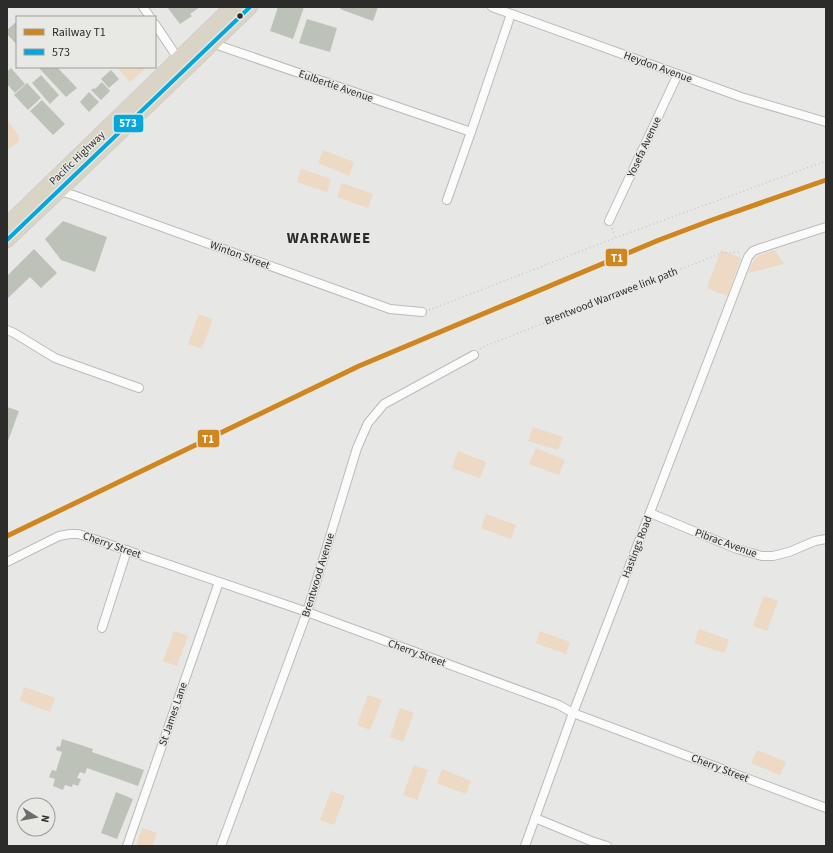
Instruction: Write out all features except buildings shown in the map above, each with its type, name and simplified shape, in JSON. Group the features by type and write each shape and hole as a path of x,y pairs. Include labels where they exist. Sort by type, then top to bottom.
{"highway":[{"name":"Pacific Highway","path":"7,240 59,191 209,39 232,7"},
{"name":"Pacific Highway","path":"7,225 180,58 209,39 250,7"}],"street":[{"path":"143,7 149,16"},
{"name":"Heydon Avenue","path":"492,7 741,97 826,122"},
{"path":"447,200 511,14"},
{"path":"156,26 175,54 180,58"},
{"name":"Eulbertie Avenue","path":"209,39 471,132"},
{"name":"Yosefa Avenue","path":"609,221 678,74"},
{"name":"Winton Street","path":"59,191 390,309 422,312"},
{"path":"753,251 826,228"},
{"name":"Hastings Road","path":"525,846 573,713 744,265 753,251"},
{"path":"7,330 55,358 139,388"},
{"name":"Brentwood Avenue","path":"220,846 307,612 357,448 368,423 384,404 474,356"},
{"name":"Pibrac Avenue","path":"650,513 737,549 762,556 773,556 789,552 815,541 826,539"},
{"name":"Cherry Street","path":"7,562 59,536 70,534 83,535 307,612 559,705 573,713 826,808"},
{"path":"102,628 127,550"},
{"name":"St James Lane","path":"127,846 219,582"},
{"path":"536,818 591,841 607,846"}],"path":[{"path":"422,312 615,238 826,161"},
{"name":"Brentwood Warrawee link path","path":"474,356 483,347 722,253 753,251"}],"shaded area":[{"path":"118,68 146,68 130,82"},
{"path":"7,120 18,135 19,141 7,150"},
{"path":"323,150 354,162 349,176 318,163"},
{"path":"301,169 331,179 327,192 297,182"},
{"path":"342,183 373,194 368,208 337,197"},
{"path":"721,250 741,258 727,296 707,288"},
{"path":"775,250 784,264 748,273 757,257"},
{"path":"199,314 213,319 202,349 188,344"},
{"path":"533,427 563,437 558,450 528,441"},
{"path":"536,448 565,460 559,475 529,464"},
{"path":"458,451 486,462 480,478 452,468"},
{"path":"486,514 516,525 511,539 481,528"},
{"path":"764,596 778,601 767,631 753,626"},
{"path":"699,629 729,640 724,653 694,643"},
{"path":"174,631 188,636 177,666 163,661"},
{"path":"540,631 570,642 566,654 536,643"},
{"path":"24,687 55,698 50,712 20,701"},
{"path":"368,695 382,700 370,730 357,725"},
{"path":"400,708 414,713 403,742 390,737"},
{"path":"757,750 786,762 780,775 751,763"},
{"path":"414,765 428,770 417,800 403,795"},
{"path":"442,769 471,781 466,794 437,783"},
{"path":"331,791 345,796 334,825 320,820"},
{"path":"142,828 157,833 152,846 136,846"}],"rail line":[{"name":"T1","path":"7,536 359,366 659,240 826,180"}],"transit line":[{"name":"573","path":"7,240 250,7"}],"district":[{"name":"WARRAWEE","path":"329,238"}]}
